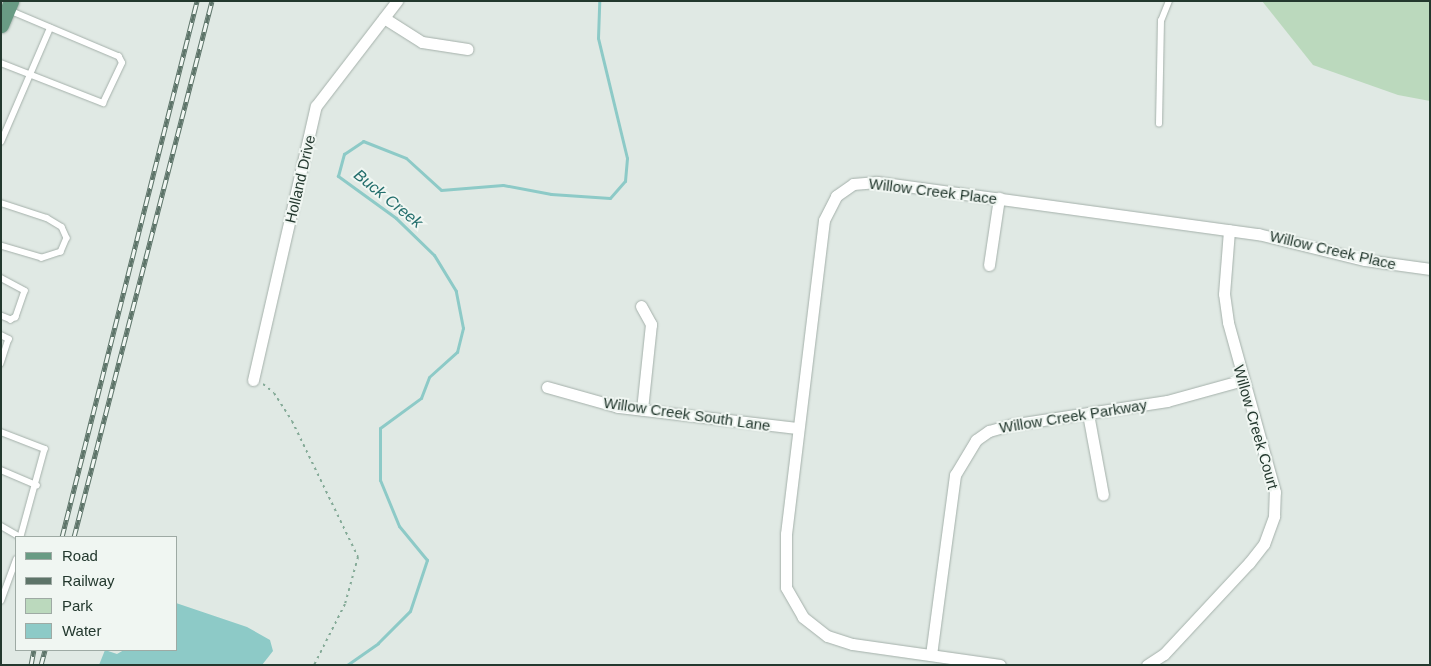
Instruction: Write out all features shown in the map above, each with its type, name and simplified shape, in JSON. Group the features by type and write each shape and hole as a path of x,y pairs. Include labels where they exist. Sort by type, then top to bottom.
{"main road":[{"path":"1,25 9,6"}],"street":[{"name":"Holland Drive","path":"253,380 316,106 397,1"},
{"path":"384,18 422,42 468,49"},
{"name":"Willow Creek Place","path":"931,655 917,659 852,644 827,636 803,617 788,594 783,565 798,428 824,220 836,196 853,184 877,182 1230,230 1430,270"},
{"path":"989,264 999,198"},
{"name":"Willow Creek Court","path":"1147,665 1164,654 1249,563 1267,537 1274,516 1275,492 1243,380 1224,294 1230,230"},
{"path":"640,306 651,324 642,410"},
{"name":"Willow Creek Parkway","path":"931,655 955,475 966,452 994,429 1167,401 1243,380"},
{"name":"Willow Creek South Lane","path":"547,387 642,410 798,428"},
{"path":"1088,414 1103,495"},
{"path":"931,655 944,661 1000,665"}],"lane":[{"path":"1159,124 1161,21 1168,1"},
{"path":"1,63 103,103 122,63 119,57 50,28 9,6"},
{"path":"1,142 3,131 32,75 50,28"},
{"path":"1,203 47,218 62,227 67,238 61,252 42,258 1,246"},
{"path":"1,278 25,291 16,317 11,320 1,316"},
{"path":"1,334 8,340 1,364"},
{"path":"1,432 45,449 37,485 20,536"},
{"path":"1,470 37,485"},
{"path":"1,526 18,536"},
{"path":"1,601 15,563"}],"path":[{"path":"253,380 274,393 292,421 357,552 357,570 345,604 314,665"}],"green space":[{"path":"1262,1 1430,1 1430,101 1398,95 1313,65"}],"water":[{"path":"178,604 247,627 270,640 273,651 262,665 99,665 105,651 117,654 122,651 178,651"}],"waterway":[{"name":"Buck Creek","path":"347,665 378,643 410,611 427,560 399,526 380,480 380,428 421,398 429,377 457,352 463,328 456,291 434,255 396,218 338,176 344,154 363,141 406,158 441,190 503,185 551,194 610,198 625,181 627,158 598,38 599,1"}],"railway":[{"path":"62,536 197,1"},
{"path":"74,536 212,1"},
{"path":"31,665 34,651"},
{"path":"41,665 45,651"}]}
